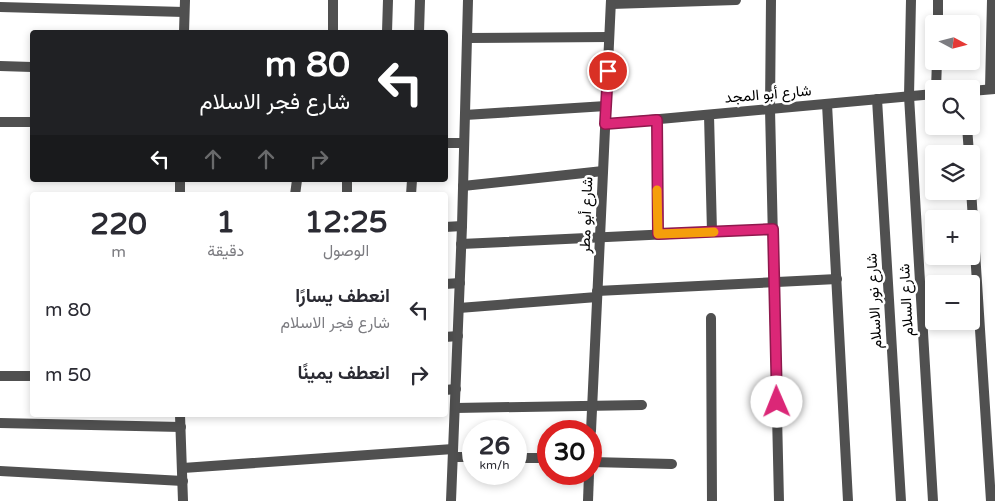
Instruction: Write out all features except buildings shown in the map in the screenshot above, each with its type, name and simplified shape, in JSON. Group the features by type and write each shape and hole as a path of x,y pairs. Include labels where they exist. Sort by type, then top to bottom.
{"street":[{"path":"184,0 184,30"},
{"path":"333,0 333,30"},
{"path":"387,30 388,0"},
{"path":"419,30 420,0"},
{"path":"451,501 455,408 450,389 458,336 468,0"},
{"path":"611,2 736,0"},
{"path":"771,0 770,109 779,501"},
{"name":"شارع السلام","path":"911,0 910,96 933,501"},
{"path":"938,0 938,15"},
{"path":"980,90 993,89 992,0"},
{"name":"شارع أبو مطر","path":"591,420 611,2"},
{"path":"0,7 184,12"},
{"path":"467,38 609,36"},
{"path":"0,66 30,66"},
{"name":"شارع أبو المجد","path":"605,124 925,95"},
{"name":"شارع نور الاسلام","path":"877,99 901,501"},
{"path":"827,104 848,501"},
{"path":"465,115 606,106"},
{"path":"709,115 712,232"},
{"path":"657,120 658,234"},
{"path":"0,122 30,122"},
{"path":"448,143 464,143"},
{"path":"463,186 603,171"},
{"path":"972,200 991,501"},
{"path":"448,227 462,226"},
{"path":"461,244 773,229"},
{"path":"459,308 597,294 836,279"},
{"path":"448,284 460,284"},
{"path":"711,318 712,501"},
{"path":"448,337 458,336"},
{"path":"0,376 30,376"},
{"path":"455,408 642,404"},
{"path":"180,417 183,501"},
{"path":"0,423 181,427"},
{"path":"183,468 453,453 462,455"},
{"path":"602,462 672,464"},
{"path":"0,471 183,481"},
{"path":"588,501 589,485"}],"slow traffic":[{"path":"657,190 658,234 714,232"}],"route":[{"path":"608,71 605,124 657,120 658,234 773,229 777,402"}]}
